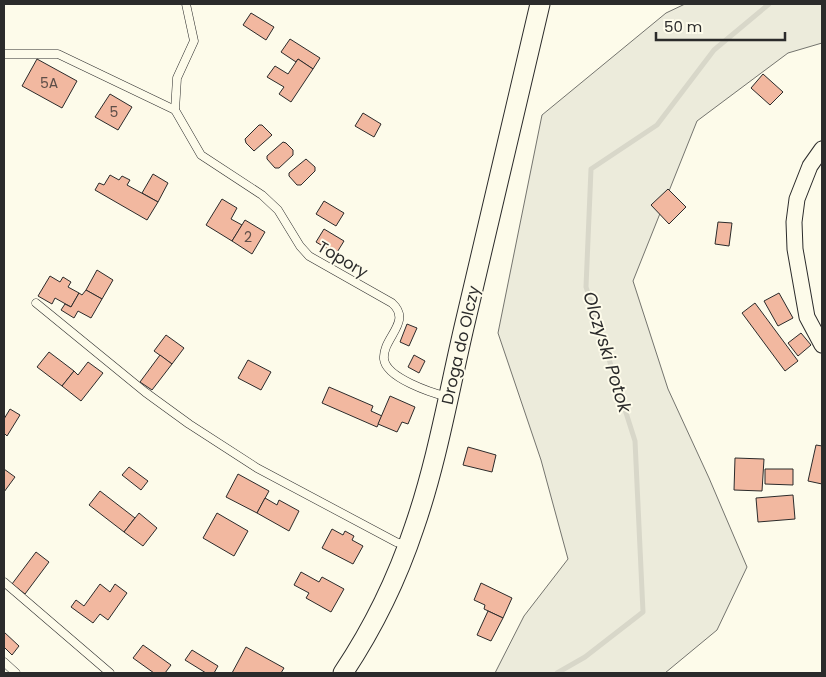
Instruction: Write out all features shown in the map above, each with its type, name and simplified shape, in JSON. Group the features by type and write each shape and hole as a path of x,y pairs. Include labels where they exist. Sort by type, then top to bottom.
{"street":[{"name":"Droga do Olczy","path":"343,673 380,611 408,546 426,489 540,4"},
{"path":"822,149 810,166 798,200 794,222 795,249 807,316 822,345"}],"lane":[{"path":"4,54 58,54 175,110 176,78 194,41 186,4"},
{"name":"Topory","path":"175,110 201,155 262,195 278,210 300,246 309,256 392,303 398,309 400,317 385,352 384,359 387,366 394,374 408,381 438,394 448,396"},
{"path":"36,303 145,392 242,459 338,512 396,542 408,546"},
{"path":"4,582 110,673"},
{"path":"4,662 16,673"}],"shaded area":[{"path":"685,4 822,4 822,43 788,53 697,121 633,281 668,389 747,567 717,630 665,673 495,673 524,616 568,559 541,460 498,333 542,115 666,13"}],"building":[{"path":"251,13 274,27 266,40 243,25"},
{"path":"290,39 320,58 313,69 298,59 296,62 281,52"},
{"path":"37,59 77,81 62,108 22,86"},
{"path":"298,59 313,69 291,102 279,94 284,87 267,77 275,66 288,74"},
{"path":"763,74 783,92 770,105 751,88"},
{"path":"110,94 132,107 118,130 95,117"},
{"path":"363,113 381,124 374,137 355,126"},
{"path":"259,125 262,125 272,135 254,151 246,143 245,139"},
{"path":"283,142 293,150 293,155 279,168 275,168 267,159 267,156"},
{"path":"306,159 315,167 315,171 301,185 297,185 289,176 289,173"},
{"path":"153,174 168,183 158,202 142,193"},
{"path":"110,175 119,180 122,176 130,180 127,185 158,202 147,220 95,190 99,183 104,185"},
{"path":"668,189 686,207 669,224 651,205"},
{"path":"222,199 237,208 231,219 242,225 232,241 206,225"},
{"path":"324,201 344,213 336,226 316,214"},
{"path":"245,220 265,232 252,254 232,241"},
{"path":"718,222 732,223 729,246 715,244"},
{"path":"324,229 344,241 336,254 316,242"},
{"path":"97,270 113,280 102,299 86,290"},
{"path":"50,276 60,282 63,277 71,282 68,287 79,293 71,307 55,298 52,304 38,296"},
{"path":"86,290 102,299 91,318 78,311 74,318 61,310 65,304 71,307 79,293 82,295"},
{"path":"779,293 793,318 778,326 764,301"},
{"path":"755,303 798,361 785,371 742,313"},
{"path":"407,324 417,328 409,346 400,342"},
{"path":"801,333 811,345 798,356 788,343"},
{"path":"166,335 184,348 172,364 154,351"},
{"path":"49,352 74,371 62,386 37,367"},
{"path":"160,355 172,364 152,390 140,382"},
{"path":"414,355 425,361 419,373 408,367"},
{"path":"248,360 271,372 261,390 238,378"},
{"path":"88,362 103,373 81,401 62,386 74,371 78,375"},
{"path":"329,387 373,406 371,411 382,416 377,427 322,403"},
{"path":"390,396 415,407 408,424 402,422 397,432 378,424"},
{"path":"10,409 20,415 7,436 4,433 4,419"},
{"path":"816,445 822,446 822,484 808,481"},
{"path":"468,447 496,455 492,472 463,465"},
{"path":"735,458 764,459 762,491 734,490"},
{"path":"129,467 148,481 141,490 122,475"},
{"path":"4,469 15,477 4,492"},
{"path":"765,469 793,469 793,485 765,484"},
{"path":"238,474 269,491 257,513 226,497"},
{"path":"100,491 135,518 124,532 89,505"},
{"path":"793,495 795,519 758,522 756,498"},
{"path":"265,498 277,505 279,500 299,511 289,531 257,513"},
{"path":"139,513 157,528 143,546 124,532"},
{"path":"217,513 248,531 234,556 203,538"},
{"path":"332,529 343,535 345,531 354,536 352,540 363,546 353,564 322,548"},
{"path":"36,552 49,562 25,594 12,584"},
{"path":"301,572 319,582 322,577 344,589 331,612 306,598 309,593 294,585"},
{"path":"481,583 512,598 503,618 484,609 485,605 474,600"},
{"path":"100,584 110,592 115,584 127,593 108,620 100,614 93,623 71,607 76,600 84,606"},
{"path":"488,611 503,618 491,641 477,635"},
{"path":"4,632 19,646 12,655 4,647"},
{"path":"143,645 171,665 165,673 154,673 133,658"},
{"path":"246,647 284,668 281,673 232,673"},
{"path":"192,650 218,666 214,673 206,673 185,660"}],"waterway":[{"name":"Olczyski Potok","path":"557,673 585,657 643,612 635,441 586,287 591,169 657,125 714,50 769,4"}]}
